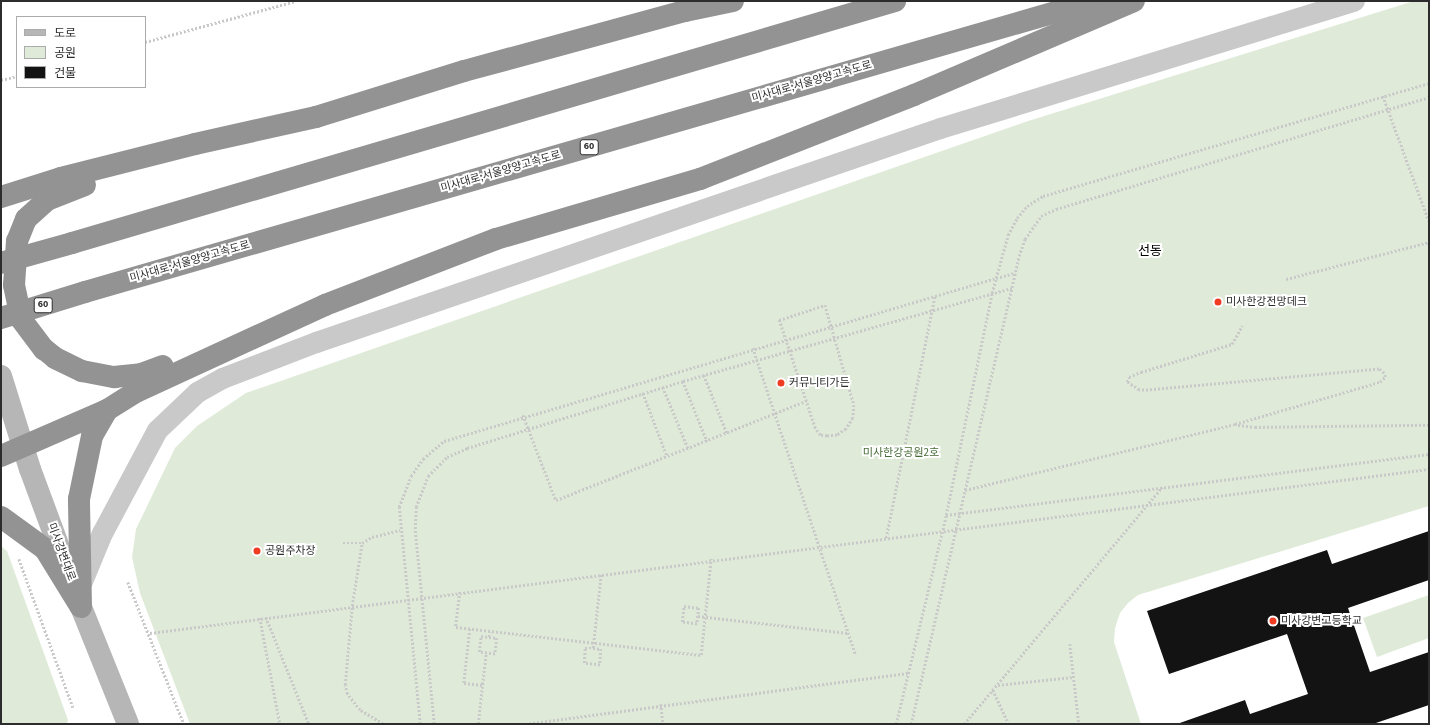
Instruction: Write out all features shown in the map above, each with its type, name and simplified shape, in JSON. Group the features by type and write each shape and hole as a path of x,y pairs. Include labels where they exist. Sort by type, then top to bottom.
{"highway":[{"path":"1,197 61,178 195,144 316,117 464,71 685,11 733,1"},
{"path":"1,263 895,1"},
{"name":"미사대로;서울양양고속도로","path":"1,318 85,292 1094,1"},
{"path":"195,144 47,200 26,219 17,241 14,286 21,319 44,349 55,358 82,371 114,377 141,374 496,239 700,179 914,95 1134,1"},
{"path":"1,456 107,410 138,391 325,305"},
{"path":"80,597 79,499 92,436 107,410"},
{"path":"1,516 45,549 80,597"}],"main road":[{"name":"미사강변대로","path":"1,376 23,447 128,724"}],"street":[{"path":"80,597 102,533 157,430 197,392 222,378 316,342 940,128 1354,1"}],"path":[{"path":"146,42 296,1"},
{"path":"1,80 16,76"},
{"path":"896,724 946,515 992,293 1008,235 1017,218 1028,206 1043,196 1429,83"},
{"path":"1383,96 1429,221"},
{"path":"911,724 1015,273 1021,250 1031,228 1041,216 1051,211 1429,97"},
{"path":"1424,208 1429,206"},
{"path":"1286,279 1429,242"},
{"path":"420,724 400,530 399,507 404,491 423,458 444,441 523,415 1015,273"},
{"path":"434,724 421,597 416,507 428,476 447,457 460,451 528,429 756,359 1012,288"},
{"path":"886,538 935,295"},
{"path":"825,305 832,325 854,405 853,418 837,435 820,435 806,401 779,320 825,305"},
{"path":"965,490 1236,424 1380,382 1385,377 1379,369 1148,390 1139,390 1127,382 1129,377 1140,372 1232,344 1242,326"},
{"path":"753,348 856,655"},
{"path":"704,375 727,433"},
{"path":"683,381 707,441"},
{"path":"663,387 688,448"},
{"path":"643,393 667,456"},
{"path":"523,415 556,500 806,401"},
{"path":"1236,424 1255,428 1429,425"},
{"path":"946,515 1429,454"},
{"path":"150,633 601,573 1429,469"},
{"path":"964,724 1162,487"},
{"path":"343,543 362,543 372,537 400,530"},
{"path":"362,543 352,606 345,685 347,694 360,710 383,724"},
{"path":"17,553 73,707"},
{"path":"460,592 456,627 701,655 711,559"},
{"path":"593,648 601,573"},
{"path":"128,582 150,633 184,724"},
{"path":"684,606 699,608 698,616 698,624 682,622 684,606"},
{"path":"698,616 848,633"},
{"path":"266,617 309,724"},
{"path":"260,618 280,724"},
{"path":"470,629 464,684 483,685"},
{"path":"489,637 490,632"},
{"path":"481,636 489,637 497,638 495,654 479,652 481,636"},
{"path":"1070,644 1079,724"},
{"path":"585,648 593,648 601,649 600,664 584,663 585,648"},
{"path":"478,724 486,653"},
{"path":"525,724 661,704 908,673"},
{"path":"998,685 1073,677"},
{"path":"993,690 1009,724"},
{"path":"661,704 663,724"}],"green space":[{"name":"미사한강공원2호","path":"1414,1 1429,1 1429,506 1138,595 1128,603 1120,613 1115,628 1114,642 1141,724 190,724 140,593 132,557 136,529 175,448 197,426 246,393 1025,122"},
{"path":"1,546 7,551 68,720 67,724 1,724"},
{"path":"1429,595 1429,638 1377,657 1363,618"}],"building":[{"name":"미사강변고등학교","path":"1429,531 1429,580 1348,608 1370,672 1429,652 1429,705 1373,724 1177,724 1245,700 1250,714 1308,694 1287,634 1169,674 1147,611 1327,550 1332,564"}],"place":[{"name":"미사한강전망데크","path":"1218,302"},
{"name":"커뮤니티가든","path":"781,383"},
{"name":"공원주차장","path":"257,551"},
{"name":"미사강변고등학교","path":"1273,621"}],"district":[{"name":"선동","path":"1150,251"}]}
